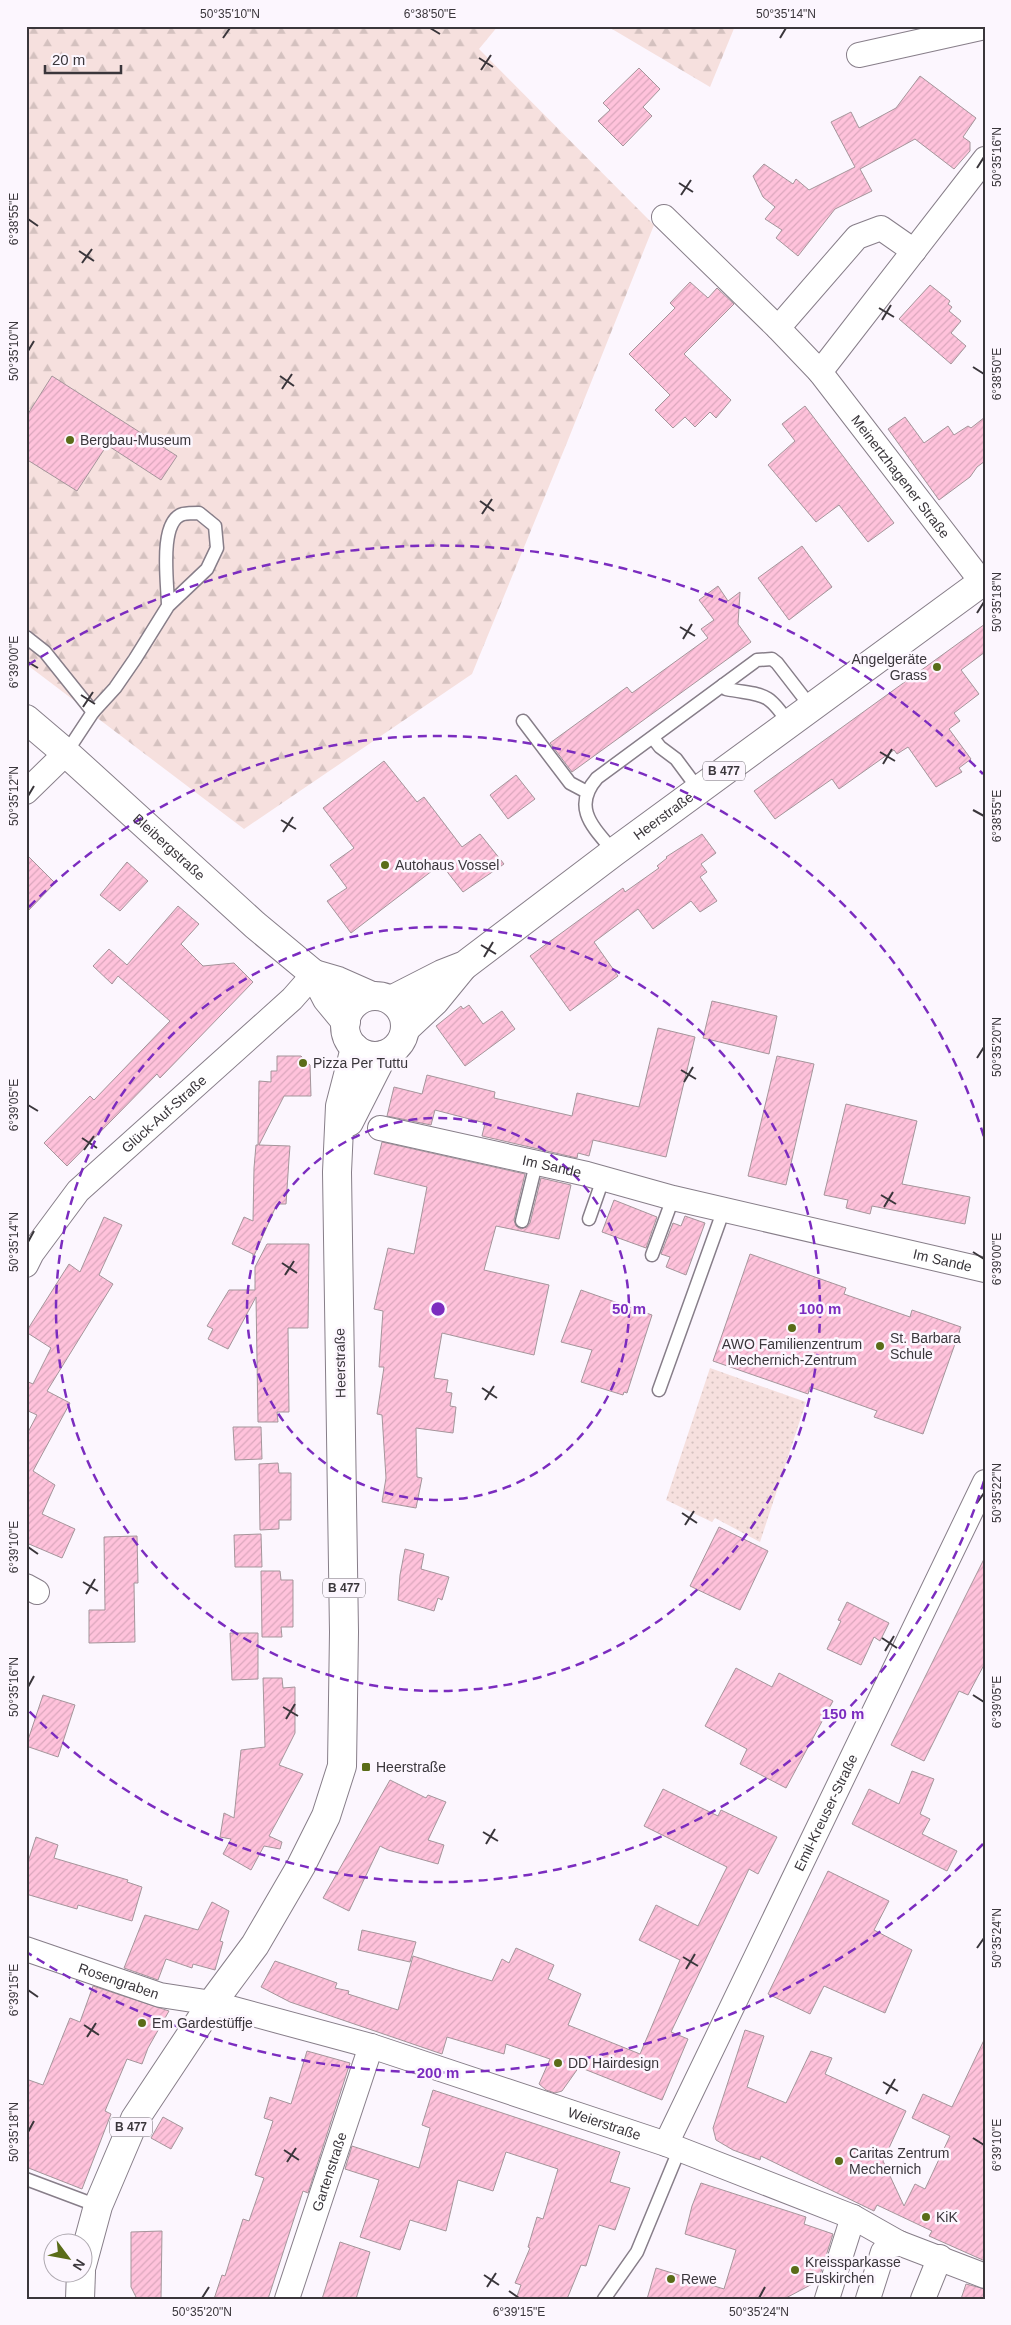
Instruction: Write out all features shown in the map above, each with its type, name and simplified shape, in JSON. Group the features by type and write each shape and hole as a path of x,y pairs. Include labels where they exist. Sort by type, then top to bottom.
{"main road":[{"name":"Heerstraße","path":"381,998 465,965 614,852 984,583"},
{"name":"Bleibergstraße","path":"26,719 255,925 314,974 327,999 346,1022"},
{"name":"Heerstraße","path":"405,1029 450,986 465,965"},
{"name":"Bleibergstraße","path":"314,974 338,980 381,998"},
{"path":"381,998 403,1015 405,1029 400,1044 393,1051 383,1055 364,1054 356,1048 346,1032 346,1022 349,1013 363,999 381,998"},
{"name":"Heerstraße","path":"212,2003 255,1945 301,1866 326,1816 342,1766 344,1632 337,1172 340,1106 356,1048"},
{"name":"Heerstraße","path":"340,1139 383,1055"},
{"name":"B 477","path":"91,2232 98,2206 135,2119 212,2003"},
{"path":"80,2299 81,2282"}],"street":[{"path":"859,54 985,27"},
{"path":"820,372 985,159"},
{"name":"Meinertzhagener Straße","path":"664,217 778,328 820,372 984,583"},
{"path":"778,328 857,237 880,228 914,251"},
{"path":"26,792 66,753"},
{"name":"Glück-Auf-Straße","path":"26,1265 32,1253 78,1191 292,999 314,974"},
{"name":"Im Sande","path":"380,1128 985,1270"},
{"name":"Emil-Kreuser-Straße","path":"673,2146 985,1482"},
{"name":"Rosengraben","path":"26,1950 160,1995 212,2003"},
{"name":"Weierstraße","path":"212,2003 371,2046 673,2146 853,2217 899,2243 940,2257 985,2276"},
{"name":"Gartenstraße","path":"288,2299 371,2046"},
{"path":"827,2299 853,2217"},
{"path":"868,2299 884,2252 887,2248 899,2243"},
{"path":"923,2299 940,2257"}],"lane":[{"path":"66,753 93,712 115,688 168,606 207,569 217,548 215,526 199,513 182,514 172,522 166,546 168,606"},
{"path":"26,637 45,652 93,712"},
{"path":"614,852 588,820 584,807 587,792 597,778 757,660 772,659 782,668 811,708"},
{"path":"724,685 728,690 754,692 768,698 775,703 789,724"},
{"path":"523,721 570,783 587,792"},
{"path":"653,738 660,747 676,759 699,790"},
{"path":"522,1222 536,1164"},
{"path":"589,1219 603,1179"},
{"path":"652,1256 673,1198"},
{"path":"659,1390 724,1209"},
{"path":"604,2299 637,2252 673,2146"},
{"path":"26,2179 98,2206"}],"green space":[{"path":"26,26 498,26 479,49 654,225 472,674 244,829 26,664"},
{"path":"607,26 735,26 710,87"},
{"path":"710,1368 806,1402 760,1542 715,1518 712,1522 666,1500"}],"building":[{"path":"639,68 660,89 643,107 652,116 623,146 598,121 610,110 603,103"},
{"path":"920,76 976,118 963,137 970,142 970,151 954,169 915,139 860,169 872,191 835,209 798,256 776,238 782,230 765,219 775,207 763,197 753,176 764,164 793,184 796,179 809,190 855,167 831,122 851,112 859,128 896,108"},
{"path":"690,282 708,298 717,288 734,304 684,354 731,400 716,418 710,412 695,427 685,417 673,428 655,410 670,395 629,354 675,308 670,303"},
{"path":"930,285 950,301 948,304 952,307 949,311 961,321 951,333 966,346 951,364 899,319"},
{"path":"52,376 177,456 161,480 107,445 77,491 26,459 26,417"},
{"path":"805,406 894,523 868,542 839,505 816,522 768,465 795,441 782,424"},
{"path":"905,417 924,443 948,426 954,435 968,426 971,428 985,417 985,461 977,467 970,477 939,500 888,429"},
{"path":"802,546 832,587 789,620 758,578"},
{"path":"718,586 728,601 740,592 738,624 751,642 572,772 550,743 627,687 632,693 708,638 701,629 714,620 699,600"},
{"path":"985,624 985,652 961,670 979,694 954,713 960,721 949,729 971,759 959,768 962,772 936,787 908,747 897,754 894,750 839,789 832,779 775,819 754,791"},
{"path":"384,761 417,802 424,797 462,847 480,834 504,864 463,892 441,864 351,933 327,901 347,888 330,865 354,848 323,808"},
{"path":"516,775 535,799 508,819 490,795"},
{"path":"702,834 716,853 701,864 707,872 700,877 717,901 700,912 691,901 653,929 638,909 594,942 618,976 570,1011 530,956 623,888 625,892 659,868 657,866 666,857"},
{"path":"26,854 55,883 26,913"},
{"path":"127,862 148,881 120,911 100,895"},
{"path":"178,906 199,924 181,944 203,966 234,963 253,982 160,1078 157,1074 67,1166 44,1143 90,1096 94,1100 170,1021 118,976 112,984 93,966 109,949 127,965"},
{"path":"712,1001 777,1016 769,1054 703,1038"},
{"path":"469,1005 483,1024 502,1011 515,1029 465,1066 436,1026 461,1006 463,1009"},
{"path":"658,1028 695,1037 666,1157 593,1140 589,1156 578,1153 577,1158 482,1136 485,1123 435,1110 431,1125 387,1116 394,1087 422,1094 427,1075 495,1092 494,1098 572,1116 577,1093 639,1107"},
{"path":"277,1056 301,1056 310,1065 311,1096 284,1096 259,1145 290,1146 286,1204 277,1204 253,1258 253,1254 232,1244 244,1217 253,1221 254,1168 256,1145 258,1145 259,1081 271,1082 271,1071 277,1071"},
{"path":"777,1056 814,1064 786,1185 748,1176"},
{"path":"846,1104 917,1121 902,1184 970,1197 965,1224 872,1206 870,1214 846,1208 848,1200 824,1195"},
{"path":"382,1142 525,1174 514,1220 516,1226 521,1229 527,1227 530,1223 541,1178 571,1185 559,1239 496,1226 484,1270 549,1285 534,1355 442,1333 434,1378 448,1380 446,1392 452,1393 450,1406 456,1407 453,1433 416,1428 417,1477 422,1478 416,1508 382,1502 386,1478 382,1415 377,1414 384,1367 379,1367 383,1311 374,1309 388,1248 414,1254 427,1187 374,1174"},
{"path":"614,1200 657,1217 646,1248 602,1232"},
{"path":"685,1216 705,1223 686,1275 666,1267 670,1257 661,1254 673,1223 681,1226"},
{"path":"104,1217 122,1225 99,1275 113,1284 47,1391 70,1403 33,1471 55,1485 42,1514 75,1529 62,1558 29,1544 26,1549 26,1436 37,1415 26,1410 26,1381 33,1384 51,1348 26,1332 69,1264 80,1272"},
{"path":"267,1244 309,1244 308,1328 288,1328 289,1412 277,1412 278,1422 258,1422 256,1297 228,1349 208,1339 213,1329 207,1326 229,1290 255,1290 255,1267"},
{"name":"St. Barbara Schule","path":"750,1254 846,1288 844,1294 910,1317 912,1310 961,1327 923,1434 874,1417 877,1411 810,1387 808,1394 713,1361"},
{"path":"581,1290 652,1315 627,1393 624,1392 623,1395 581,1382 592,1350 561,1342"},
{"path":"233,1427 261,1427 262,1459 235,1460"},
{"path":"278,1463 279,1473 291,1473 291,1520 279,1520 279,1529 260,1530 259,1464"},
{"path":"719,1527 768,1551 740,1610 690,1586"},
{"path":"261,1534 262,1567 235,1567 234,1535"},
{"path":"137,1536 138,1583 134,1583 135,1642 89,1643 89,1610 105,1610 104,1537"},
{"path":"405,1549 424,1554 421,1569 449,1577 442,1600 438,1598 434,1611 398,1600"},
{"path":"985,1557 985,1663 968,1695 959,1691 924,1761 891,1745"},
{"path":"261,1571 280,1571 281,1580 293,1580 293,1627 281,1627 282,1637 262,1637"},
{"path":"847,1602 889,1623 880,1641 874,1637 861,1665 827,1649 841,1621 838,1620"},
{"path":"230,1633 258,1633 258,1679 232,1680"},
{"path":"736,1668 772,1687 779,1673 833,1701 786,1788 740,1764 747,1749 705,1726"},
{"path":"263,1678 282,1678 283,1688 295,1687 295,1733 279,1765 303,1774 269,1836 282,1842 280,1849 264,1846 251,1870 223,1854 231,1839 220,1837 224,1813 234,1818 241,1750 265,1747"},
{"path":"43,1695 75,1705 58,1757 26,1746"},
{"path":"912,1771 934,1779 920,1814 930,1819 922,1834 957,1851 947,1871 852,1824 869,1789 899,1804"},
{"path":"390,1780 426,1798 428,1795 446,1802 428,1840 444,1845 438,1864 380,1846 349,1911 323,1898"},
{"path":"663,1789 718,1816 721,1810 777,1837 758,1874 749,1869 671,2032 688,2039 662,2100 579,2067 562,2091 555,2093 546,2090 539,2084 550,2059 506,2044 504,2054 447,2037 442,2054 290,2002 261,1987 275,1961 337,1983 335,1988 349,1991 348,1994 398,2010 413,1956 492,1981 502,1959 509,1963 516,1948 554,1965 548,1979 581,1994 568,2025 640,2054 680,1960 639,1940 656,1905 698,1926 727,1867 644,1826"},
{"path":"36,1837 58,1845 54,1858 128,1880 127,1882 142,1887 132,1921 78,1905 77,1909 26,1894 26,1868"},
{"path":"828,1871 889,1901 874,1930 912,1950 885,2013 824,1986 810,2014 768,1994"},
{"path":"212,1902 229,1911 220,1941 223,1942 215,1970 193,1964 192,1968 166,1959 158,1980 124,1968 145,1915 198,1930"},
{"path":"362,1930 416,1942 410,1962 358,1950"},
{"path":"93,1986 169,2011 148,2048 142,2064 127,2059 105,2111 111,2114 82,2189 26,2167 26,2079 43,2085 70,2018 80,2022"},
{"path":"745,2030 764,2036 747,2087 786,2103 811,2051 832,2058 825,2074 906,2111 883,2161 904,2206 915,2184 925,2189 950,2136 912,2118 923,2094 952,2107 985,2038 985,2261 929,2236 932,2231 877,2205 874,2211 761,2156 760,2160 733,2150 716,2140 713,2128"},
{"path":"307,2051 350,2063 308,2193 303,2191 268,2299 214,2299 222,2275 225,2276 243,2219 249,2221 264,2178 255,2175 273,2121 264,2118 270,2097 291,2104"},
{"path":"433,2090 620,2152 610,2182 630,2188 615,2230 599,2225 586,2266 581,2265 567,2299 516,2299 521,2285 515,2283 530,2248 528,2247 537,2217 543,2219 558,2169 506,2152 493,2191 458,2180 446,2231 410,2220 400,2250 360,2237 379,2180 345,2169 352,2146 419,2168 430,2128 422,2125"},
{"path":"163,2117 183,2128 171,2149 151,2138"},
{"path":"701,2183 806,2217 804,2224 833,2234 818,2281 784,2299 647,2299 656,2268 724,2289 736,2250 685,2234 692,2206"},
{"path":"162,2231 161,2299 137,2299 131,2287 131,2232"},
{"path":"340,2242 370,2252 356,2299 322,2299"},
{"path":"966,2284 985,2289 985,2299 961,2299"}],"place":[{"name":"Bergbau-Museum","path":"70,440"},
{"name":"Angelgeräte Grass","path":"937,667"},
{"name":"Autohaus Vossel","path":"385,865"},
{"name":"Pizza Per Tuttu","path":"303,1063"},
{"name":"AWO Familienzentrum Mechernich-Zentrum","path":"792,1328"},
{"name":"St. Barbara Schule","path":"880,1346"},
{"name":"Heerstraße","path":"366,1767"},
{"name":"Em Gardestüffje","path":"142,2023"},
{"name":"DD Hairdesign","path":"558,2063"},
{"name":"Caritas Zentrum Mechernich","path":"839,2161"},
{"name":"KiK","path":"926,2217"},
{"name":"Kreissparkasse Euskirchen","path":"795,2270"},
{"name":"Rewe","path":"671,2279"}]}
